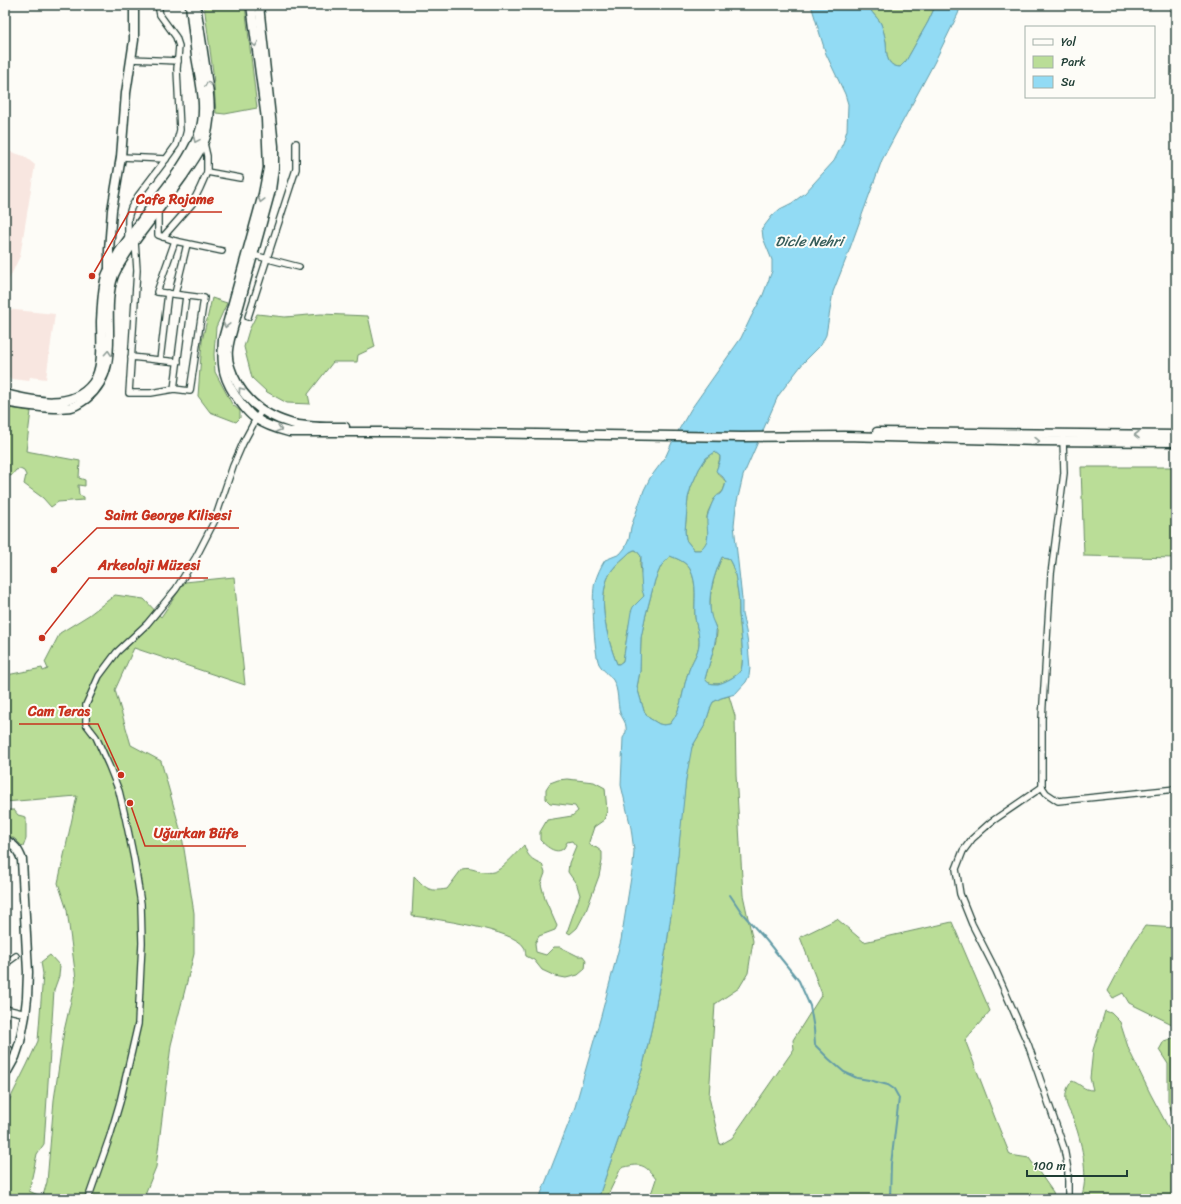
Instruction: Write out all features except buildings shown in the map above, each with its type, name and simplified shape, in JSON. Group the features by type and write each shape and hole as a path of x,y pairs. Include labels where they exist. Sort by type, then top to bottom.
{"main road":[{"path":"110,269 108,250 112,210 121,157 126,93 134,40 134,5"},
{"path":"5,402 35,407 71,407 86,399 103,379 107,366 109,350 109,298 115,273 132,240 192,150 203,118 202,96 190,5"},
{"path":"5,394 41,401 58,402 82,394 93,383 99,371 103,290 107,274 194,161 204,143 208,129 210,98 196,5"},
{"path":"251,5 266,119 268,168 263,194 222,339 222,355 223,372 231,390 246,410 273,428 289,432 394,430 723,432 1063,438 1176,442"},
{"path":"259,5 273,133 274,168 271,190 230,339 228,357 231,371 239,387 253,404 273,417 291,424 394,430"},
{"path":"1063,438 1176,435"},
{"path":"5,840 14,845 20,853 22,860 28,972 24,1027 15,1057 5,1075"}],"street":[{"path":"158,5 160,15 176,37 179,46 180,130 176,145 131,208 128,218 137,270 129,393 151,393 174,389 190,391 204,298 157,292 175,241"},
{"path":"131,59 178,61"},
{"path":"163,237 192,204 207,172 207,156 204,143"},
{"path":"248,318 296,169 296,143"},
{"path":"121,157 166,159"},
{"path":"207,172 240,178"},
{"path":"158,209 158,235 175,241 222,251"},
{"path":"175,294 187,244"},
{"path":"253,255 299,267"},
{"path":"160,360 168,294"},
{"path":"174,389 186,296"},
{"path":"131,357 178,362"},
{"path":"88,1199 120,1102 138,1024 142,943 141,904 134,858 125,816 119,791 109,766 96,737 86,724 86,705 99,676 112,658 152,618 176,589 196,557 214,522 233,466 243,443 256,418 262,410"},
{"path":"1063,438 1064,473 1051,574 1042,719 1042,787 1046,794 1058,801 1176,790"},
{"path":"1042,787 991,822 972,839 963,851 956,869 960,894 972,924 996,971 1028,1044 1064,1148 1068,1170 1068,1199"},
{"path":"5,964 16,956"},
{"path":"5,1021 6,1009 22,1013"},
{"path":"5,1058 9,1049"}],"shaded area":[{"path":"5,150 24,156 35,165 20,256 5,288"},
{"path":"5,309 55,314 46,379 30,377 29,381 5,378"}],"green space":[{"path":"204,5 245,5 257,108 225,114 216,113 213,72"},
{"path":"869,5 935,5 928,22 906,61 900,67 889,62 886,40 882,26"},
{"path":"212,298 227,303 216,327 214,354 215,372 232,404 240,411 240,418 236,422 210,412 198,396 202,341"},
{"path":"257,314 285,317 321,314 368,316 375,347 358,355 357,362 333,362 308,394 310,404 287,403 267,392 252,378 244,347 249,330"},
{"path":"5,407 31,411 26,451 80,461 79,478 85,480 85,486 78,485 79,495 84,497 84,500 58,502 51,507 43,498 24,484 26,475 24,471 20,469 16,470 11,476 5,474"},
{"path":"715,452 720,456 717,472 726,482 723,491 714,499 708,512 707,541 704,547 700,550 694,550 686,540 685,531 688,498 699,469 706,458"},
{"path":"1081,467 1176,467 1176,558 1084,556"},
{"path":"636,550 641,556 640,564 644,596 640,601 629,625 623,661 617,664 604,617 604,591 612,570 630,552"},
{"path":"670,556 686,564 690,569 694,581 695,617 699,644 690,667 677,712 670,724 664,725 659,724 649,718 644,711 637,687 640,671 641,638 645,618 655,580 661,566"},
{"path":"722,557 728,558 730,561 736,580 739,597 743,658 740,672 721,683 714,684 709,683 705,679 717,636 717,631 711,617 710,602 716,571"},
{"path":"234,577 245,685 134,648 115,690 131,745 161,761 182,836 194,913 194,954 171,1045 156,1167 143,1199 42,1199 47,1182 54,1100 64,1031 76,979 67,910 58,883 77,796 5,802 5,679 7,675 42,668 43,671 48,669 45,662 60,633 89,615 115,595 144,599 161,617 185,582"},
{"path":"729,696 735,716 736,774 743,895 753,941 748,973 739,988 715,1004 709,1097 720,1145 732,1138 794,1049 793,1040 822,994 800,937 837,919 864,942 952,922 990,1011 965,1040 1010,1155 1029,1158 1053,1192 1055,1199 646,1199 652,1191 656,1179 645,1167 633,1165 621,1168 606,1199 598,1199 642,1070 652,1026 667,943 674,893 689,756 692,747 705,725 713,702"},
{"path":"567,779 594,782 605,788 607,811 604,820 594,827 589,842 591,846 602,852 599,876 586,911 577,928 570,934 567,932 580,895 577,885 568,872 569,863 576,846 572,841 567,842 564,848 558,851 551,849 540,840 540,832 547,820 572,816 578,811 575,806 550,803 546,799 546,789 550,783"},
{"path":"5,810 14,810 18,815 26,817 26,839 23,847 15,839 5,834"},
{"path":"524,845 530,857 542,864 545,873 541,884 545,899 557,926 555,930 539,936 535,943 536,952 546,955 554,947 560,947 578,956 583,956 586,960 585,969 578,975 566,978 555,976 542,970 534,960 526,956 525,948 518,941 506,935 472,926 412,916 414,876 425,887 432,890 447,889 462,869 471,869 481,872 496,871 500,869"},
{"path":"1145,926 1176,928 1176,1026 1129,1003 1123,993 1113,998 1108,991 1133,944"},
{"path":"50,955 60,966 59,976 54,990 44,1144 37,1154 29,1191 38,1195 36,1199 5,1199 5,1109 38,1041 43,974 41,962"},
{"path":"1105,1011 1111,1013 1120,1022 1129,1050 1176,1142 1176,1199 1080,1199 1084,1182 1084,1162 1078,1132 1067,1104 1066,1093 1072,1081 1087,1089 1093,1090 1090,1078 1093,1050"},
{"path":"1176,1037 1176,1124 1168,1101 1168,1064 1159,1050 1164,1041"}],"water":[{"name":"Dicle Nehri","path":"811,5 869,5 882,26 886,40 889,62 900,67 906,61 928,22 935,5 961,5 934,63 882,160 833,292 826,335 821,345 804,362 778,396 743,476 736,506 734,525 742,599 742,614 748,645 750,668 749,676 746,682 735,694 713,702 705,725 692,747 686,779 667,943 652,1026 642,1070 598,1199 539,1199 575,1107 601,1016 621,940 633,865 634,851 631,828 621,785 623,738 626,731 626,725 620,713 615,684 599,664 597,658 593,610 595,582 605,560 620,554 625,548 644,490 650,478 665,458 674,438 691,409 741,338 763,295 772,271 772,260 763,238 762,229 772,216 780,209 792,203 804,194 834,161 843,143 847,130 848,104 845,94 826,54","holes":["715,452 720,456 716,471 726,482 723,491 715,498 708,514 707,541 700,550 694,550 686,540 685,531 688,498 699,469 706,458","636,550 641,556 641,577 644,596 633,607 631,612 623,661 617,664 604,617 604,591 612,570 630,552","670,556 684,563 690,569 695,587 695,617 699,640 697,651 690,667 677,712 670,724 664,725 659,724 649,718 644,711 637,687 640,671 641,638 655,580 661,566","722,557 728,558 734,572 739,597 743,658 740,672 724,682 714,684 709,683 705,679 713,650 716,631 711,615 710,600 712,586"]}],"waterway":[{"path":"730,895 742,913 799,981 810,1006 815,1045 844,1072 857,1078 888,1085 894,1089 899,1098 891,1164 890,1199"}],"place":[{"name":"Cafe Rojame","path":"92,276"},
{"name":"Saint George Kilisesi","path":"54,570"},
{"name":"Arkeoloji Müzesi","path":"42,638"},
{"name":"Cam Teras","path":"121,775"},
{"name":"Uğurkan Büfe","path":"130,803"}]}
